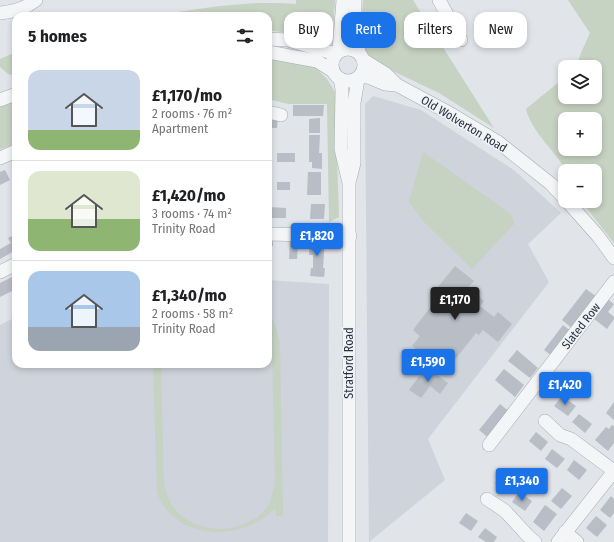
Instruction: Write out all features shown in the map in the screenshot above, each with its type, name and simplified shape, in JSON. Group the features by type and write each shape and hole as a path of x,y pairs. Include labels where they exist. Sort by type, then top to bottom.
{"street":[{"path":"0,14 10,12 36,0"},
{"path":"342,12 343,0"},
{"path":"272,53 317,61 336,75 349,82 359,77 365,66 355,37 355,0"},
{"path":"439,0 446,12"},
{"path":"333,41 341,35"},
{"path":"336,75 332,62 338,52 341,35"},
{"path":"272,39 284,40"},
{"path":"315,48 338,52 349,48 362,57"},
{"name":"Old Wolverton Road","path":"362,57 386,74 391,84"},
{"name":"Stratford Road","path":"336,75 342,88 341,149 349,183 349,542"},
{"name":"Old Wolverton Road","path":"359,77 371,78 391,84 451,114 498,142 551,184 558,191"},
{"name":"Stratford Road","path":"349,183 354,163 355,94 359,77"},
{"path":"355,94 366,86 391,84"},
{"path":"0,158 12,153"},
{"name":"Old Wolverton Road","path":"573,208 598,236 614,258"},
{"path":"272,234 350,236"},
{"path":"0,272 12,266"},
{"name":"Slated Row","path":"489,445 614,282"},
{"path":"545,421 560,435 571,440 614,471 561,537 577,542"},
{"path":"487,499 505,512 535,542"}],"shaded area":[{"path":"373,96 421,110 514,170 561,213 528,244 549,282 428,439 445,480 369,542 365,104"},
{"path":"272,280 329,284 328,542 0,542 0,325 12,319 12,368 272,368"}],"green space":[{"path":"296,0 335,0 333,29 333,12 284,12 284,33 272,31 272,12 182,12 243,4 296,4"},
{"path":"363,0 413,0 421,12 404,12 404,48 443,48 494,128 439,93 374,62 363,48 396,48 396,12 362,12"},
{"path":"568,0 614,0 614,243 586,208 602,208 602,164 562,164 538,134 526,109 558,83 558,104 602,104 602,60 578,60 590,33"},
{"path":"12,54 12,75 8,74 0,67 0,59"},
{"path":"272,57 315,67 327,79 335,92 339,217 329,222 327,104 288,104 272,100"},
{"path":"12,100 12,145 0,149 0,104"},
{"path":"423,152 511,214 514,224 472,269 423,221 409,202"},
{"path":"272,319 276,327 280,343 283,516 276,516 275,508 262,519 246,527 229,531 211,532 194,528 178,520 166,508 157,492 153,368 161,368 164,483 169,500 179,513 192,522 207,528 223,529 239,526 254,519 266,509 271,500 275,483"}],"building":[{"path":"293,105 324,105 323,116 293,116"},
{"path":"272,116 278,116 277,128 272,128"},
{"path":"320,118 320,133 309,133 309,119"},
{"path":"309,135 320,135 319,153 322,153 322,169 312,168 312,162 309,162"},
{"path":"277,153 295,153 295,162 277,162"},
{"path":"5,170 10,180 0,185 0,172"},
{"path":"308,172 321,172 321,195 307,195"},
{"path":"277,182 290,182 290,190 277,190"},
{"path":"311,204 325,204 324,219 310,219"},
{"path":"272,207 286,208 286,218 272,218"},
{"path":"12,236 12,252 0,259 0,249 11,243 8,238"},
{"path":"310,239 325,240 323,268 325,268 324,277 310,276 311,268 313,268 313,255 309,255"},
{"path":"290,241 298,242 297,259 289,259"},
{"path":"455,266 474,281 468,288 484,301 480,306 494,317 498,312 512,324 498,342 483,330 479,335 476,333 445,372 412,346 420,336 413,330 442,292 437,288"},
{"path":"12,277 12,291 0,297 0,283"},
{"path":"586,289 597,297 573,329 562,320"},
{"path":"607,299 614,304 608,312 614,317 614,319 607,329 593,318"},
{"path":"563,325 571,331 552,356 544,350"},
{"path":"517,350 538,368 530,378 508,361"},
{"path":"426,367 448,383 440,394 430,386 421,398 409,390"},
{"path":"504,369 524,385 515,397 495,380"},
{"path":"562,396 576,406 568,416 554,406"},
{"path":"614,402 614,420 606,413"},
{"path":"500,404 511,413 490,439 479,430"},
{"path":"579,414 592,424 585,433 572,422"},
{"path":"612,425 614,426 614,443 608,451 595,440 606,427 609,429"},
{"path":"536,432 548,442 541,451 529,441"},
{"path":"552,449 565,459 557,468 545,459"},
{"path":"574,460 587,470 579,480 567,470"},
{"path":"502,475 514,485 507,493 495,483"},
{"path":"562,488 572,496 561,509 551,501"},
{"path":"519,492 532,501 525,511 512,502"},
{"path":"611,496 614,499 614,513 610,518 600,510"},
{"path":"545,505 557,514 544,531 533,522"},
{"path":"466,513 478,521 471,531 459,523"},
{"path":"596,516 607,525 597,537 586,528"},
{"path":"485,528 497,537 494,542 486,542 478,537"}]}
